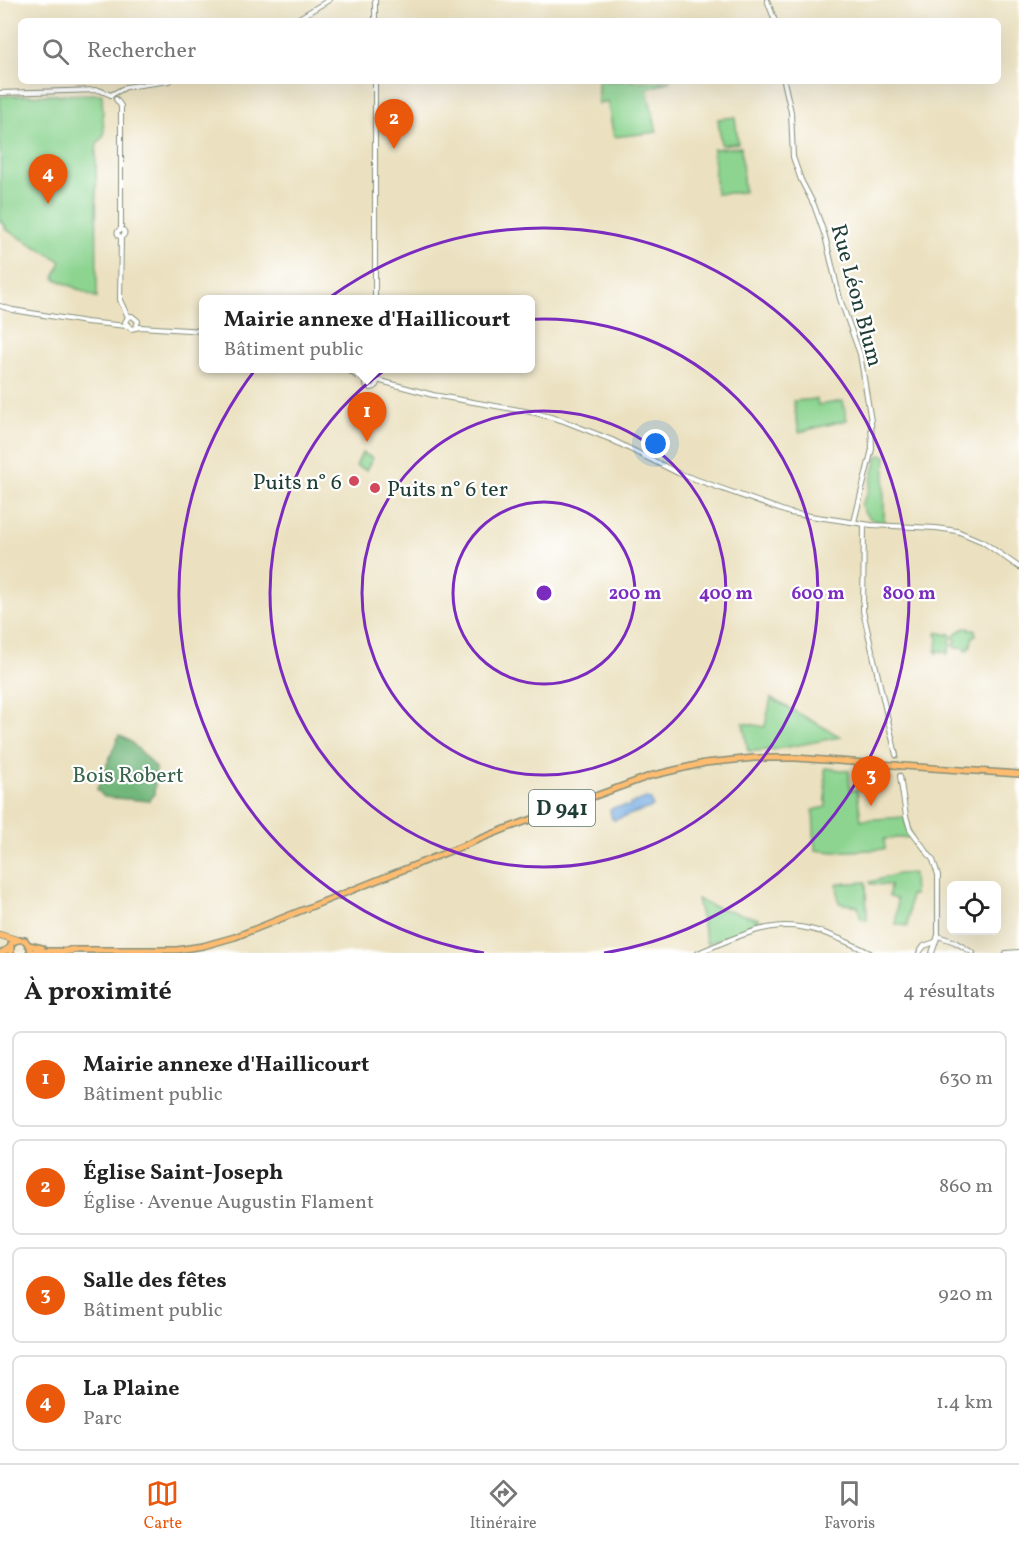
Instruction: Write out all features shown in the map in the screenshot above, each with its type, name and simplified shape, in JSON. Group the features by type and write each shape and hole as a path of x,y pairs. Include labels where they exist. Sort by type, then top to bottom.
{"highway":[{"path":"0,935 16,940"},
{"path":"2,953 11,950"},
{"path":"57,953 74,950"}],"main road":[{"name":"D 941","path":"29,953 74,950 177,950 203,946 234,937 608,790 682,768 754,758 796,758 1019,774"},
{"path":"11,950 16,940 22,939 29,945 29,953"},
{"name":"D 941","path":"29,945 39,948 74,950"}],"street":[{"path":"299,18 329,0"},
{"path":"375,0 375,18"},
{"path":"767,0 774,18"},
{"path":"0,93 99,90 111,95 112,99 126,87 148,84"},
{"path":"375,84 375,295"},
{"name":"Rue Léon Blum","path":"785,84 790,105 795,165 824,230 840,299 860,354 869,408 872,448 855,522"},
{"path":"116,96 121,106 121,230 125,233 121,237 120,300 127,318 127,326"},
{"path":"0,306 131,328 199,331"},
{"path":"108,325 134,316 138,321 159,328"},
{"path":"136,327 138,321"},
{"path":"352,373 371,388 374,377"},
{"path":"353,373 362,379 374,377 385,383 433,395 536,413 561,420 612,440 678,473 790,513 864,524 957,531 983,542 1019,567"},
{"path":"366,384 374,377"},
{"path":"864,524 863,611 896,755"},
{"path":"900,776 910,829 933,860 936,869 937,939 932,951"},
{"path":"698,953 756,929 788,925 826,933 870,953"},
{"path":"922,951 937,939 944,939 955,942 973,953"},
{"path":"928,945 932,951"},
{"path":"1006,953 1019,952"}],"green space":[{"path":"598,84 662,84 647,89 657,132 614,137 607,101 598,104"},
{"path":"102,94 104,136 97,143 96,155 97,298 54,278 61,261 5,229 6,227 0,221 0,96"},
{"path":"735,117 738,143 721,145 718,119"},
{"path":"741,147 744,192 716,194 713,149"},
{"path":"817,399 818,405 843,401 847,420 799,432 793,401"},
{"path":"362,453 373,458 366,470 356,466"},
{"path":"880,455 886,456 884,522 870,518 861,505 868,492 877,458"},
{"path":"965,628 975,630 976,635 973,636 970,648 966,650 964,647 955,648 953,644 956,639 953,638 955,634"},
{"path":"937,632 951,635 947,654 947,652 938,651 937,653 935,650 937,650"},
{"path":"771,698 841,737 772,750 748,751 743,723 765,727"},
{"name":"Bois Robert","path":"119,735 131,742 156,768 154,795 149,801 104,797 97,789"},
{"path":"825,768 849,771 850,790 857,790 861,820 904,817 912,837 884,839 885,849 834,852 815,850 813,810 826,807"},
{"path":"913,873 914,895 910,895 908,926 896,924 897,899 889,897 890,885 871,884 870,882 898,874"},
{"path":"866,882 867,920 861,919 858,906 839,903 837,884"},
{"path":"697,899 709,905 759,919 759,921 754,921 752,926 707,944"}],"water":[{"path":"646,798 651,800 653,807 612,819 610,810 615,807 630,806"}],"tunnel":[{"path":"896,755 900,776"}],"place":[{"name":"Église Saint-Joseph","path":"394,149"},
{"name":"La Plaine","path":"48,204"},
{"name":"Mairie annexe d'Haillicourt","path":"367,442"},
{"name":"Puits n° 6","path":"354,481"},
{"name":"Puits n° 6 ter","path":"375,488"},
{"name":"Salle des fêtes","path":"871,806"}]}
